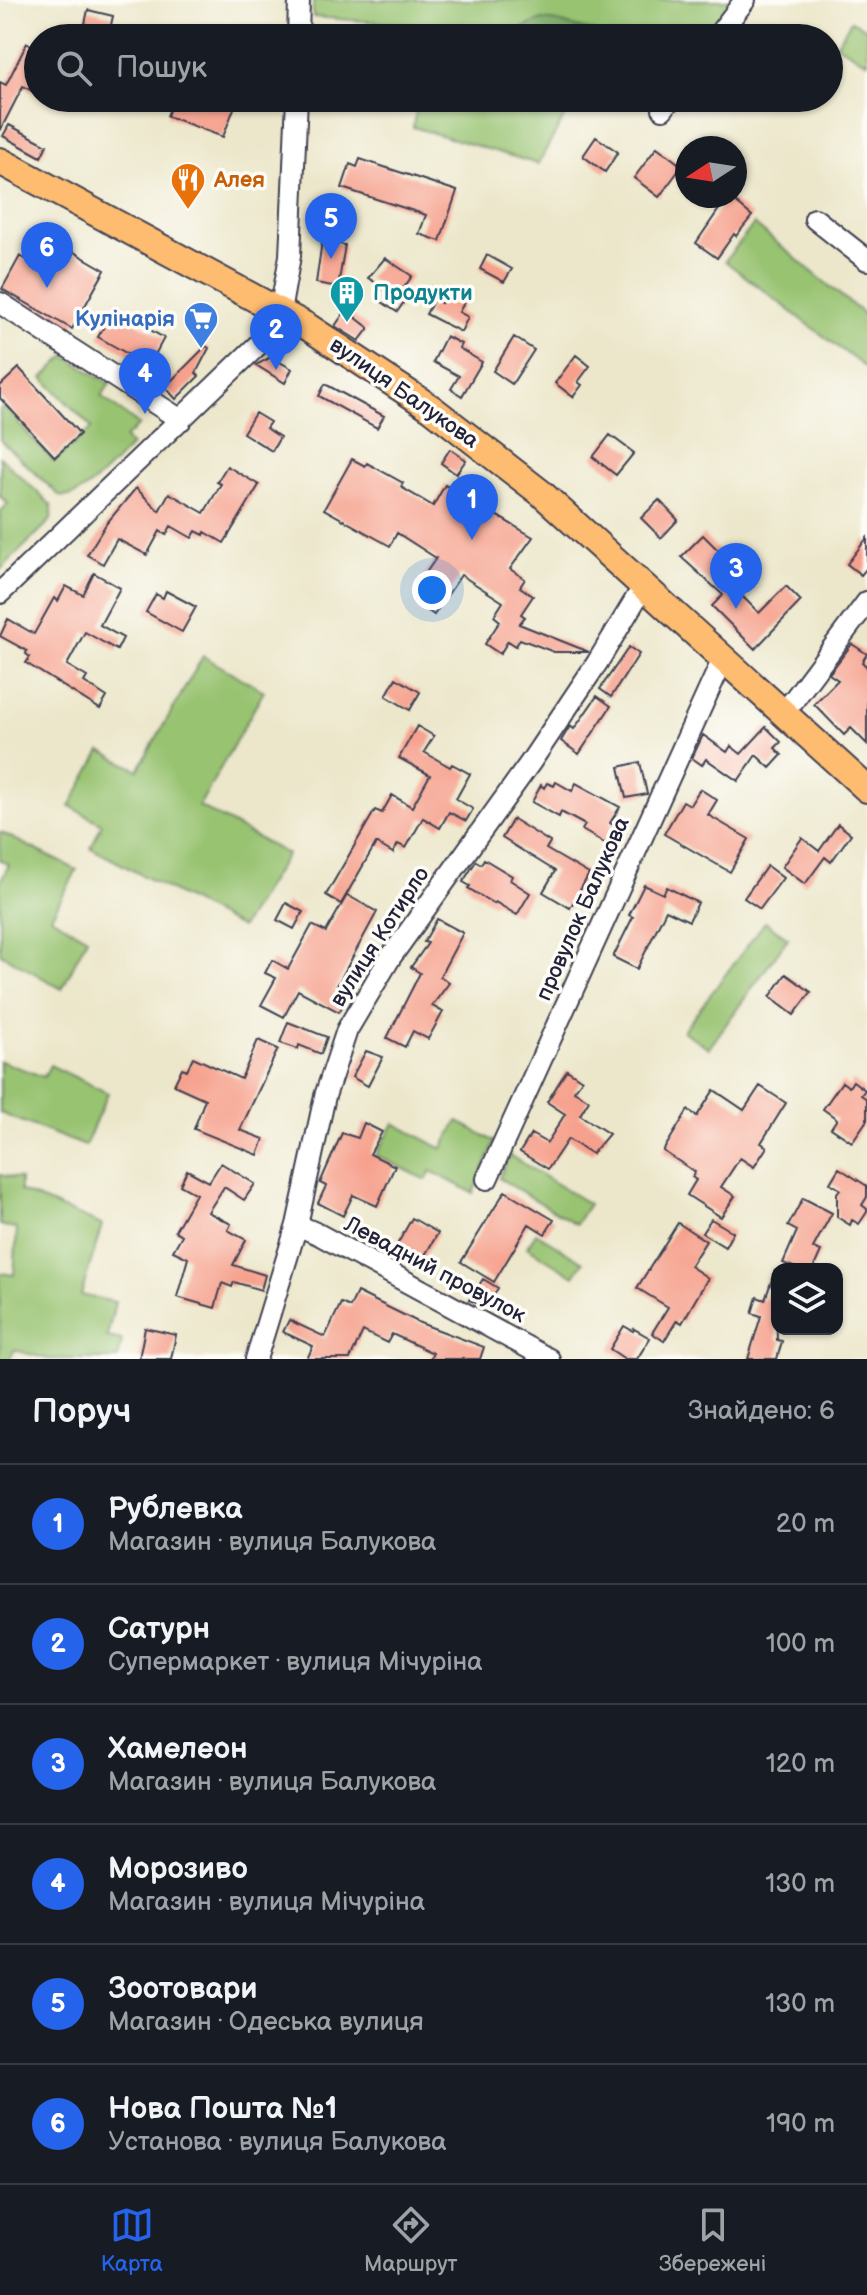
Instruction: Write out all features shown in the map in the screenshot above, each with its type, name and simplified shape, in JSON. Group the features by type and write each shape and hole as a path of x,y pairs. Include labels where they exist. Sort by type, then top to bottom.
{"main road":[{"name":"вулиця Балукова","path":"0,161 314,331 431,408 541,493 867,789"}],"street":[{"path":"298,24 299,0"},
{"path":"727,24 745,0"},
{"path":"0,593 260,343 280,312 290,256 296,112"},
{"path":"815,219 867,260"},
{"path":"0,303 181,420"},
{"name":"вулиця Котирло","path":"256,1359 297,1225 325,1096 347,1030 390,958 530,763 643,587"},
{"path":"784,713 867,602"},
{"name":"провулок Балукова","path":"487,1179 723,659"},
{"name":"Левадний провулок","path":"297,1225 541,1357"}],"green space":[{"path":"313,0 736,0 718,24 405,24 313,17"},
{"path":"543,20 565,24 532,24"},
{"path":"851,21 867,29 867,62 843,49 843,34"},
{"path":"416,112 567,112 538,164 413,127"},
{"path":"754,224 867,317 867,369 725,261"},
{"path":"65,356 110,384 101,396 139,425 125,438 131,446 98,479 78,493 60,496 0,440 0,410 3,406 54,462 92,428 43,378"},
{"path":"0,457 52,506 51,520 0,570 0,512 8,504 0,496"},
{"path":"203,656 264,691 199,806 287,854 241,928 91,848 102,824 70,806 101,751 138,770"},
{"path":"0,832 77,870 51,917 87,938 62,989 0,953 0,882 9,865 0,860"},
{"path":"765,922 788,938 709,1048 683,1031"},
{"path":"0,1061 44,1077 50,1065 108,1093 85,1146 0,1113"},
{"path":"458,1121 495,1142 473,1193 431,1171 426,1180 376,1155 394,1123 442,1149"},
{"path":"509,1155 589,1204 576,1224 499,1178"},
{"path":"0,1175 20,1179 20,1191 102,1225 81,1295 115,1302 107,1337 122,1340 118,1359 48,1359 14,1350 10,1359 0,1359 0,1273 14,1275 17,1229 0,1225"},
{"path":"536,1233 583,1262 574,1276 527,1247"}],"building":[{"path":"88,10 113,16 111,24 85,24"},
{"path":"24,49 24,87 0,131 0,82 6,85"},
{"path":"169,112 233,112 223,137 167,116"},
{"path":"9,125 47,145 41,157 3,136"},
{"path":"596,137 618,152 605,172 583,156"},
{"path":"657,147 675,161 675,175 659,197 634,178"},
{"path":"360,159 457,191 440,241 419,234 426,215 342,188 350,164 357,167"},
{"path":"720,208 742,208 752,216 717,258 696,243"},
{"path":"53,240 105,270 72,329 2,289 20,256 38,266"},
{"path":"322,241 345,245 338,287 316,283"},
{"path":"487,255 512,269 504,282 480,269"},
{"path":"385,258 412,276 399,295 406,299 397,312 376,298 383,287 368,278"},
{"path":"449,288 467,297 459,312 468,317 461,332 426,314 434,299 441,303"},
{"path":"114,309 164,338 149,366 98,337"},
{"name":"Продукти","path":"346,310 369,328 359,341 335,326"},
{"path":"446,336 482,362 462,396 451,389 459,376 433,362"},
{"path":"514,337 534,350 512,384 493,371"},
{"path":"206,346 209,348 196,373 199,376 176,399 165,387"},
{"path":"576,355 590,366 578,382 582,385 573,397 555,383"},
{"path":"271,357 292,369 285,383 256,365"},
{"path":"19,368 80,434 55,457 0,398 0,386"},
{"path":"325,384 384,416 377,428 319,396"},
{"path":"255,413 270,422 266,428 280,437 272,451 243,433"},
{"path":"610,435 634,453 616,475 593,457"},
{"path":"450,449 466,460 456,474 441,463"},
{"path":"352,459 365,466 367,463 403,483 401,487 433,506 445,485 533,537 510,569 525,579 520,587 533,596 521,614 525,617 519,624 589,652 554,652 520,639 516,646 508,641 500,654 485,644 500,621 494,616 503,602 461,575 434,615 418,604 429,586 421,580 436,558 397,533 390,546 324,509"},
{"path":"227,466 259,485 224,543 205,532 204,535 196,531 192,538 171,526 166,535 160,531 147,555 117,539 103,564 87,555 106,524 136,488 159,511 169,493 204,513 221,484 217,482"},
{"path":"659,500 678,520 661,538 641,518"},
{"path":"703,535 724,556 721,559 735,573 727,581 759,613 786,586 801,601 755,649 712,606 723,595 681,557"},
{"path":"867,538 867,568 861,575 847,564"},
{"path":"94,573 120,588 100,625 123,638 117,650 85,632 67,665 87,677 84,682 107,697 100,709 26,663 30,657 27,651 0,636 8,619 34,634 54,598 58,601 66,586 83,595"},
{"path":"166,591 196,607 182,632 146,612 156,594 163,598"},
{"path":"852,644 867,654 862,662 867,667 867,744 851,728 844,735 814,704 838,680 829,674"},
{"path":"629,647 639,654 611,697 600,689"},
{"path":"396,678 420,692 410,710 386,696"},
{"path":"597,696 611,706 579,754 561,741 570,726 574,729"},
{"path":"417,726 434,736 424,752 470,774 456,799 473,809 466,821 449,812 440,828 423,818 406,848 398,844 393,853 376,843 341,904 326,895 375,810 382,813 392,795 412,807 430,775 399,758"},
{"path":"766,727 781,742 775,748 782,755 770,768 756,755 738,781 706,759 702,765 692,758 703,735 727,752 731,746 741,754"},
{"path":"640,762 647,794 626,798 619,767"},
{"path":"556,782 572,791 576,783 620,807 610,823 616,827 606,844 582,830 585,825 561,812 559,817 532,802 541,785 544,788 547,783 554,786"},
{"path":"700,789 717,800 708,815 749,839 730,872 664,834 683,801 690,805"},
{"path":"513,819 550,842 546,849 589,874 570,908 543,892 555,871 502,838"},
{"path":"838,824 851,834 831,862 825,857 805,884 782,867 802,838 819,851"},
{"path":"484,859 512,876 510,880 530,893 517,915 494,904 463,882 476,861 481,864"},
{"path":"767,866 783,878 760,909 744,898"},
{"path":"644,885 663,894 667,887 698,903 689,921 666,910 637,969 613,957 633,917 629,915"},
{"path":"347,895 377,912 333,993 346,1000 339,1012 298,990 284,1017 261,1005 276,978 265,973 272,960 288,969 312,925 326,932"},
{"path":"286,903 303,912 294,929 277,920"},
{"path":"437,919 463,933 440,976 449,983 432,1006 443,1012 428,1039 413,1031 405,1047 387,1038 420,973 411,967 428,943 424,942"},
{"path":"786,974 811,992 794,1015 770,997"},
{"path":"288,1022 327,1037 321,1054 299,1045 298,1049 280,1043"},
{"path":"258,1040 278,1049 240,1130 264,1139 258,1155 194,1129 205,1099 174,1085 182,1068 187,1070 193,1057 241,1079"},
{"path":"366,1051 383,1057 368,1086 352,1077"},
{"path":"567,1070 582,1080 574,1091 589,1100 580,1115 609,1134 592,1154 568,1139 548,1169 520,1152 531,1134 547,1143 565,1114 547,1102"},
{"path":"853,1081 865,1090 861,1095 867,1099 867,1120 852,1142 831,1128 837,1119 823,1109 842,1082 849,1087"},
{"path":"760,1086 786,1103 761,1143 767,1147 754,1167 740,1158 721,1187 735,1196 721,1217 687,1195 696,1180 692,1177 695,1172 663,1151 688,1110 697,1116 714,1090 744,1110"},
{"path":"364,1123 382,1132 370,1154 395,1166 377,1206 353,1195 343,1216 318,1203 326,1186 320,1183 342,1133 358,1138"},
{"path":"221,1163 255,1184 244,1200 224,1187 208,1212 231,1224 228,1230 246,1240 233,1265 265,1275 261,1290 234,1282 232,1287 222,1283 215,1308 177,1297 188,1258 173,1251 182,1235 175,1231 196,1194 180,1185 187,1170 209,1182"},
{"path":"839,1168 867,1186 867,1197 862,1205 867,1212 859,1224 852,1220 850,1225 837,1217 837,1193 840,1189 830,1183"},
{"path":"505,1191 554,1220 545,1234 529,1224 494,1282 461,1262"},
{"path":"803,1198 832,1213 813,1248 821,1251 816,1263 783,1263 797,1231 788,1226"},
{"path":"412,1218 438,1233 418,1267 393,1252"},
{"path":"711,1219 733,1232 725,1247 702,1233"},
{"path":"678,1223 706,1241 690,1266 708,1278 682,1323 677,1320 664,1341 652,1333 668,1307 637,1288"},
{"path":"483,1279 498,1288 486,1307 469,1300"},
{"path":"771,1282 771,1335 777,1335 777,1340 782,1341 777,1359 748,1359 761,1316 752,1313 757,1297 765,1300"},
{"path":"357,1292 420,1323 484,1347 480,1359 430,1359 433,1353 392,1334 387,1343 363,1331 350,1359 307,1359 313,1346 283,1332 289,1320 325,1337 341,1303 350,1307"},
{"path":"624,1326 650,1338 637,1359 625,1359 610,1349"},
{"path":"145,1328 176,1335 171,1359 139,1359"}],"place":[{"name":"Алея","path":"188,211"},
{"name":"Зоотовари","path":"331,259"},
{"name":"Нова Пошта №1","path":"47,288"},
{"name":"Продукти","path":"347,324"},
{"name":"Кулінарія","path":"201,350"},
{"name":"Сатурн","path":"276,370"},
{"name":"Морозиво","path":"145,414"},
{"name":"Рублевка","path":"472,540"},
{"name":"Хамелеон","path":"736,609"}]}
